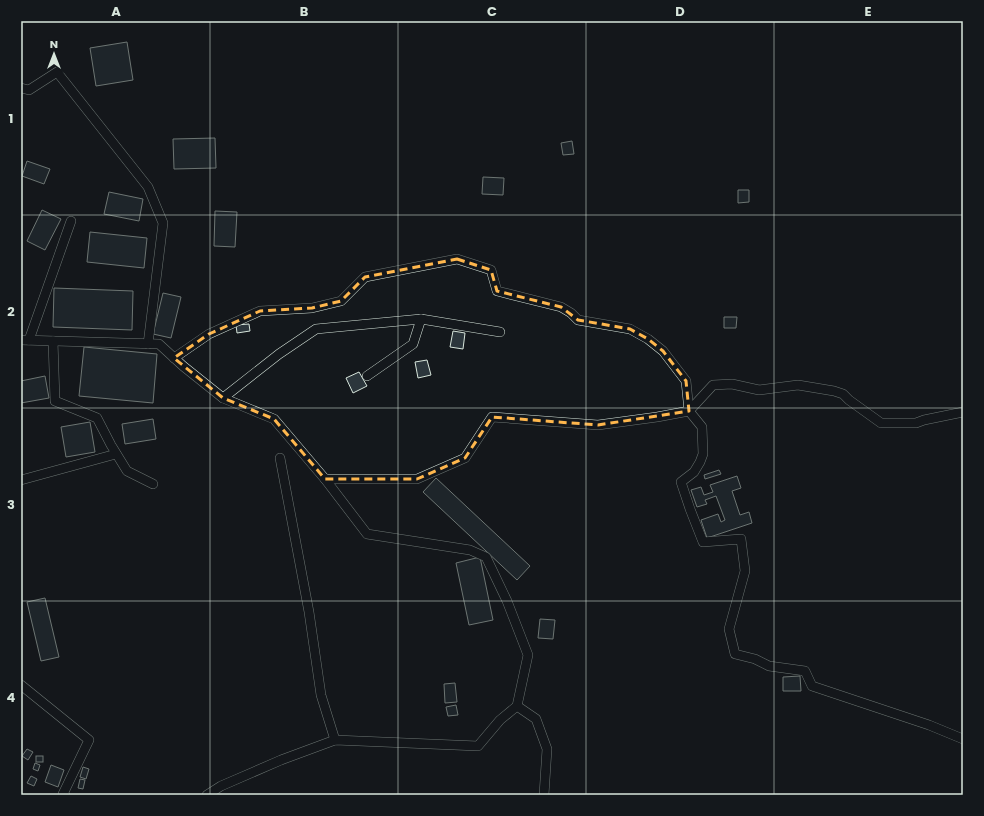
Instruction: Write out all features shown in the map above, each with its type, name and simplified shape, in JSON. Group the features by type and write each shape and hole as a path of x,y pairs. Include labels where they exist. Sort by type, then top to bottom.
{"street":[{"path":"21,88 29,90 57,72 148,187 163,223 148,344"},
{"path":"71,221 25,340 160,344 174,358 223,398 274,419 325,479 367,534 470,550 486,558 507,601 528,655 517,706 500,720 478,746 335,740 274,763 222,786 207,795"},
{"path":"174,358 209,334 260,311 312,308 333,303 340,301 365,277 457,259 491,270 497,291 561,307 571,313 578,320 630,329 648,339 663,350 686,380 689,410 702,428 703,454 694,472 681,482 703,542 741,539 745,571 729,629 735,654 755,659 769,666 805,671 812,686 929,725 963,739"},
{"path":"367,376 413,344 421,319"},
{"path":"223,398 279,354 316,329 421,319 500,332"},
{"path":"53,340 55,401 97,418 127,471 153,484"},
{"path":"325,479 417,479 465,458 492,418 598,425 657,417 689,410 713,385 732,384 758,390 798,385 843,394 849,400 882,423 916,423 963,412"},
{"path":"21,480 116,454"},
{"path":"280,458 310,612 322,695 335,740"},
{"path":"21,684 88,740 62,794 65,795"},
{"path":"517,706 536,719 547,749 544,795"}],"highlighted area":[{"path":"457,259 491,270 497,291 561,307 578,320 630,329 648,339 663,351 686,381 689,411 598,425 492,417 465,458 417,479 325,479 274,419 223,398 174,358 209,334 260,311 312,308 341,301 365,277"}],"building":[{"path":"127,42 133,80 96,86 90,48"},
{"path":"215,138 216,168 174,169 173,139"},
{"path":"572,141 574,154 563,155 561,143"},
{"path":"27,161 50,169 44,184 22,176"},
{"path":"483,177 504,178 503,195 482,194"},
{"path":"738,190 749,190 749,202 738,203"},
{"path":"109,192 143,199 139,221 104,214"},
{"path":"42,210 61,219 45,250 27,241"},
{"path":"215,211 237,212 235,247 214,246"},
{"path":"90,232 147,238 144,268 87,262"},
{"path":"54,288 133,291 132,330 53,327"},
{"path":"163,293 181,297 171,338 153,334"},
{"path":"724,317 737,317 736,328 724,328"},
{"path":"249,324 250,331 237,333 236,325"},
{"path":"453,331 465,333 463,349 450,347"},
{"path":"84,347 157,354 153,403 79,396"},
{"path":"427,360 431,375 418,378 415,362"},
{"path":"359,372 367,386 353,393 346,378"},
{"path":"45,376 49,398 21,403 21,381"},
{"path":"153,419 156,439 125,444 122,424"},
{"path":"90,422 95,452 66,457 61,427"},
{"path":"719,470 721,474 705,479 704,475"},
{"path":"737,476 741,488 732,491 740,515 749,512 752,523 707,538 701,520 718,514 721,522 725,520 716,496 705,500 707,504 697,507 691,490 701,487 704,495 713,492 710,485"},
{"path":"436,478 530,566 517,580 423,492"},
{"path":"480,557 493,620 469,625 456,563"},
{"path":"45,598 59,657 41,661 27,602"},
{"path":"540,619 555,620 553,639 538,638"},
{"path":"800,676 801,691 783,691 783,677"},
{"path":"455,683 457,702 445,703 444,684"},
{"path":"456,705 458,715 448,716 446,707"},
{"path":"27,749 33,752 28,760 22,756"},
{"path":"36,756 43,756 43,762 36,762"},
{"path":"35,763 40,765 38,771 33,769"},
{"path":"51,765 64,770 58,787 45,782"},
{"path":"83,767 89,769 86,779 80,777"},
{"path":"31,776 37,779 34,786 27,783"},
{"path":"80,779 85,780 83,789 78,788"}]}
